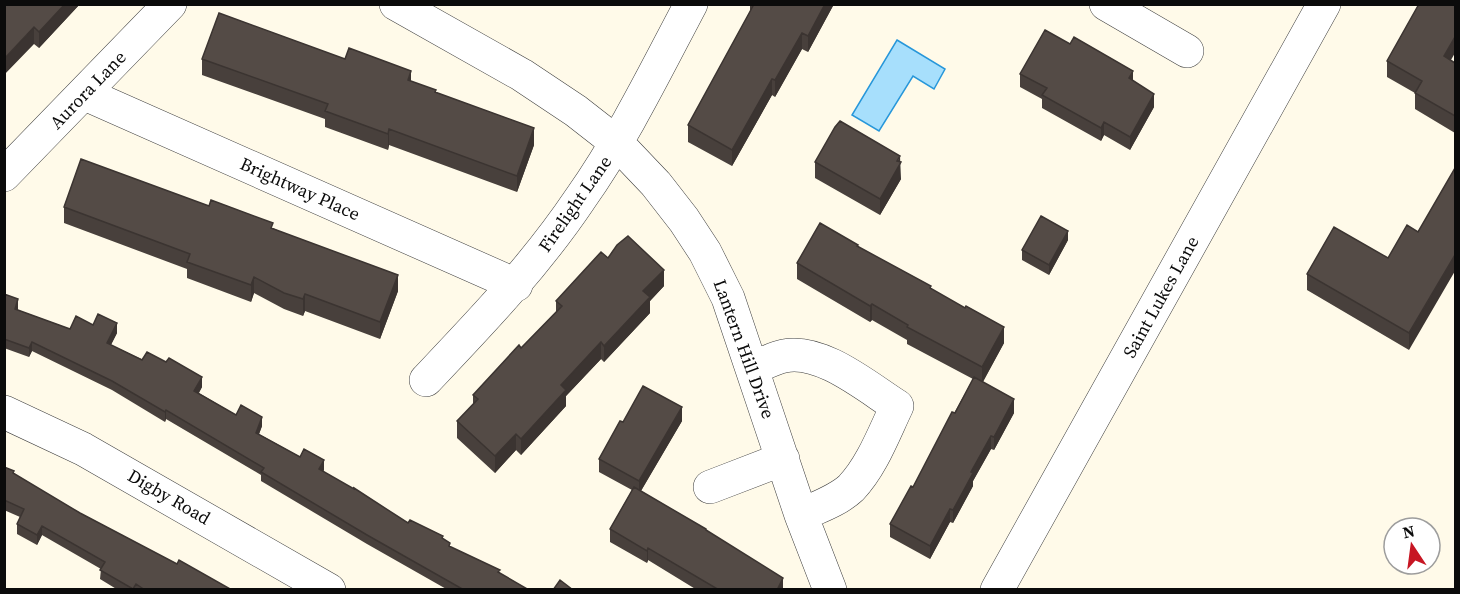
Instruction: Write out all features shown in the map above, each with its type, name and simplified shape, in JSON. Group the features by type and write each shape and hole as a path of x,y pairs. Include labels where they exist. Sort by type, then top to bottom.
{"street":[{"name":"Aurora Lane","path":"4,175 170,4"},
{"name":"Lantern Hill Drive","path":"396,4 522,75 576,111 617,143 656,184 705,252 728,298 801,514 830,590"},
{"name":"Firelight Lane","path":"426,380 516,285 580,200 617,143 692,4"},
{"path":"1106,4 1187,51"},
{"name":"Saint Lukes Lane","path":"997,590 1324,4"},
{"name":"Brightway Place","path":"85,94 516,285"},
{"path":"753,368 784,356 806,355 826,361 897,406 862,473 849,489 830,502 801,514"},
{"name":"Digby Road","path":"4,412 83,449 329,590"},
{"path":"710,487 783,459"}],"water":[{"path":"897,40 945,69 934,89 913,76 879,131 852,115"}],"building":[{"path":"4,4 65,4 39,32 34,27 4,59"},
{"path":"751,4 825,4 808,36 802,33 775,80 772,79 732,150 688,125 753,6"},
{"path":"1419,4 1455,4 1455,37 1444,56 1455,63 1455,116 1415,93 1422,81 1387,61"},
{"path":"219,13 345,59 349,48 411,71 408,80 436,90 435,92 534,128 517,176 389,129 388,134 325,111 328,104 202,59"},
{"path":"1045,30 1070,44 1074,37 1133,71 1129,78 1154,94 1130,137 1104,122 1101,128 1042,95 1047,88 1020,74"},
{"path":"840,121 900,156 897,161 901,162 880,199 815,162"},
{"path":"81,159 209,206 211,200 273,223 271,228 398,275 380,322 305,294 303,299 284,293 254,277 251,285 187,262 190,254 64,207"},
{"path":"1455,168 1455,255 1409,333 1307,274 1334,227 1388,258 1407,225 1418,232"},
{"path":"1041,216 1068,231 1049,265 1022,250"},
{"path":"820,223 965,308 966,306 1004,327 982,367 907,327 908,325 872,304 870,306 797,263"},
{"path":"628,236 664,270 643,291 650,297 604,346 601,342 561,385 566,390 521,439 516,434 495,456 457,421 478,399 473,395 519,345 521,348 562,306 556,301 601,252 608,258 617,245"},
{"path":"4,294 18,299 15,309 70,329 76,316 93,325 98,314 117,323 107,343 142,360 147,352 166,362 169,358 202,377 194,391 236,415 241,405 262,417 256,433 300,457 304,449 324,460 319,469 354,488 408,523 410,520 443,536 442,538 450,543 449,546 500,570 498,572 529,590 464,590 261,472 264,468 166,410 165,412 112,381 32,342 29,348 4,339"},
{"path":"974,377 1014,399 994,437 991,436 971,472 973,473 953,510 950,509 930,546 890,524"},
{"path":"643,386 682,407 639,481 599,459"},
{"path":"4,467 80,513 177,564 179,560 232,590 145,590 136,584 133,589 100,570 105,562 42,526 37,535 17,524 24,509 4,500"},
{"path":"634,487 783,578 777,590 719,590 648,548 647,551 610,529"},
{"path":"560,580 573,590 553,590"}]}
